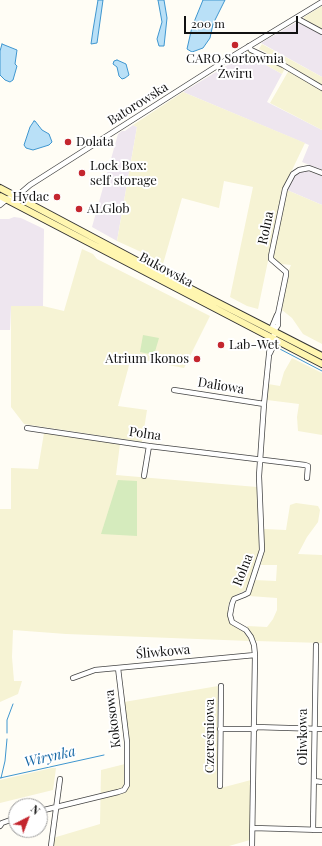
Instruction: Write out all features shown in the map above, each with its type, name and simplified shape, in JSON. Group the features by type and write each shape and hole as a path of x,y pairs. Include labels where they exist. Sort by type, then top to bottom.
{"main road":[{"name":"Bukowska","path":"0,188 322,356"},
{"name":"Bukowska","path":"0,196 3,200 322,364"}],"street":[{"name":"Batorowska","path":"0,205 3,200 16,197 30,185 249,46 322,2"},
{"path":"296,18 322,32"},
{"path":"249,46 251,50 283,65 322,88"},
{"name":"Rolna","path":"252,846 256,655 251,637 246,630 232,622 230,615 234,599 248,592 262,550 260,476 264,404 270,355 274,344 274,331 272,327 278,314 286,275 286,272 271,259 271,256 285,189 292,174 299,170 309,168 322,173"},
{"name":"Daliowa","path":"174,390 264,404"},
{"name":"Polna","path":"27,428 149,446 308,466 307,478"},
{"path":"144,476 149,446"},
{"name":"Oliwkowa","path":"313,830 316,645"},
{"name":"Śliwkowa","path":"73,678 95,670 256,655"},
{"path":"315,658 322,658"},
{"name":"Kokosowa","path":"56,807 118,792 124,790 127,785 128,742 118,668"},
{"name":"Czereśniowa","path":"220,786 221,686"},
{"path":"220,729 322,729"},
{"path":"51,846 60,779"},
{"path":"314,781 322,782"},
{"path":"48,809 56,807"},
{"path":"253,828 322,830"}],"shaded area":[{"path":"322,6 322,29 304,19 304,17"},
{"path":"297,22 322,35 322,77 261,43"},
{"path":"262,44 322,77 322,86 266,56 267,53 259,49"},
{"path":"248,51 285,68 282,74 245,53"},
{"path":"245,53 282,74 267,102 322,130 322,170 302,162 309,145 183,92"},
{"path":"289,70 322,90 322,130 270,103"},
{"path":"183,92 305,143 283,189 258,309 247,306 230,297 253,187 224,181 219,208 182,198 163,264 150,256 117,241 137,127 133,125"},
{"path":"133,125 137,127 117,241 92,227 118,134"},
{"path":"305,170 322,176 322,205 287,190 295,175"},
{"path":"287,190 322,205 322,344 303,334 292,318 282,310 287,275 291,265 281,264 273,259"},
{"path":"14,217 21,218 44,229 43,306 11,306 10,330 0,330 0,219 9,219"},
{"path":"82,249 93,254 97,259 210,316 184,368 131,358 118,406 147,410 142,442 24,424 11,407 11,306 43,306 64,311"},
{"path":"292,358 322,373 322,435 298,431 297,417 299,404 267,400 268,384 280,386 284,372"},
{"path":"44,433 120,444 116,475 257,487 260,542 259,552 246,590 234,596 230,600 228,606 228,618 232,625 243,631 250,641 66,634 13,630 12,657 14,681 22,681 18,694 0,702 0,509 11,509 11,468 38,469"},
{"path":"296,503 318,506 320,510 318,522 307,537 298,554 322,555 322,643 256,641 247,626 267,627 277,610 277,598 249,596 255,580 276,581 277,565 261,565 264,544 264,529 286,530 290,505"},
{"path":"218,686 217,789 251,780 250,840 229,846 52,846 53,838 100,824 101,770 125,764 130,748 124,702"},
{"path":"56,768 53,790 20,798 8,798 8,801 0,803 0,780"}],"green space":[{"path":"143,335 159,338 154,355 140,352"},
{"path":"118,480 137,481 137,536 101,534"}],"water":[{"path":"98,0 103,0 97,43 91,44 93,30"},
{"path":"158,0 164,0 167,18 164,46 159,46 157,39 162,22"},
{"path":"203,0 225,0 213,24 210,38 203,48 192,52 187,49 192,27"},
{"path":"2,44 17,50 15,64 17,66 13,80 10,82 5,80 0,75 0,51"},
{"path":"117,60 126,64 129,75 125,78 122,79 119,76 117,67 113,64 114,61"},
{"path":"34,121 42,130 49,134 52,142 49,145 33,150 26,148 24,145 30,127"}],"waterway":[{"path":"278,348 322,371"},
{"path":"7,733 7,720 13,704"},
{"path":"1,778 5,761 7,739"},
{"name":"Wirynka","path":"0,778 104,755"}],"place":[{"name":"CARO Sortownia Żwiru","path":"235,45"},
{"name":"Dolata","path":"68,142"},
{"name":"Lock Box: self storage","path":"82,173"},
{"name":"Hydac","path":"57,197"},
{"name":"ALGlob","path":"79,209"},
{"name":"Lab-Wet","path":"221,345"},
{"name":"Atrium Ikonos","path":"197,359"}]}
